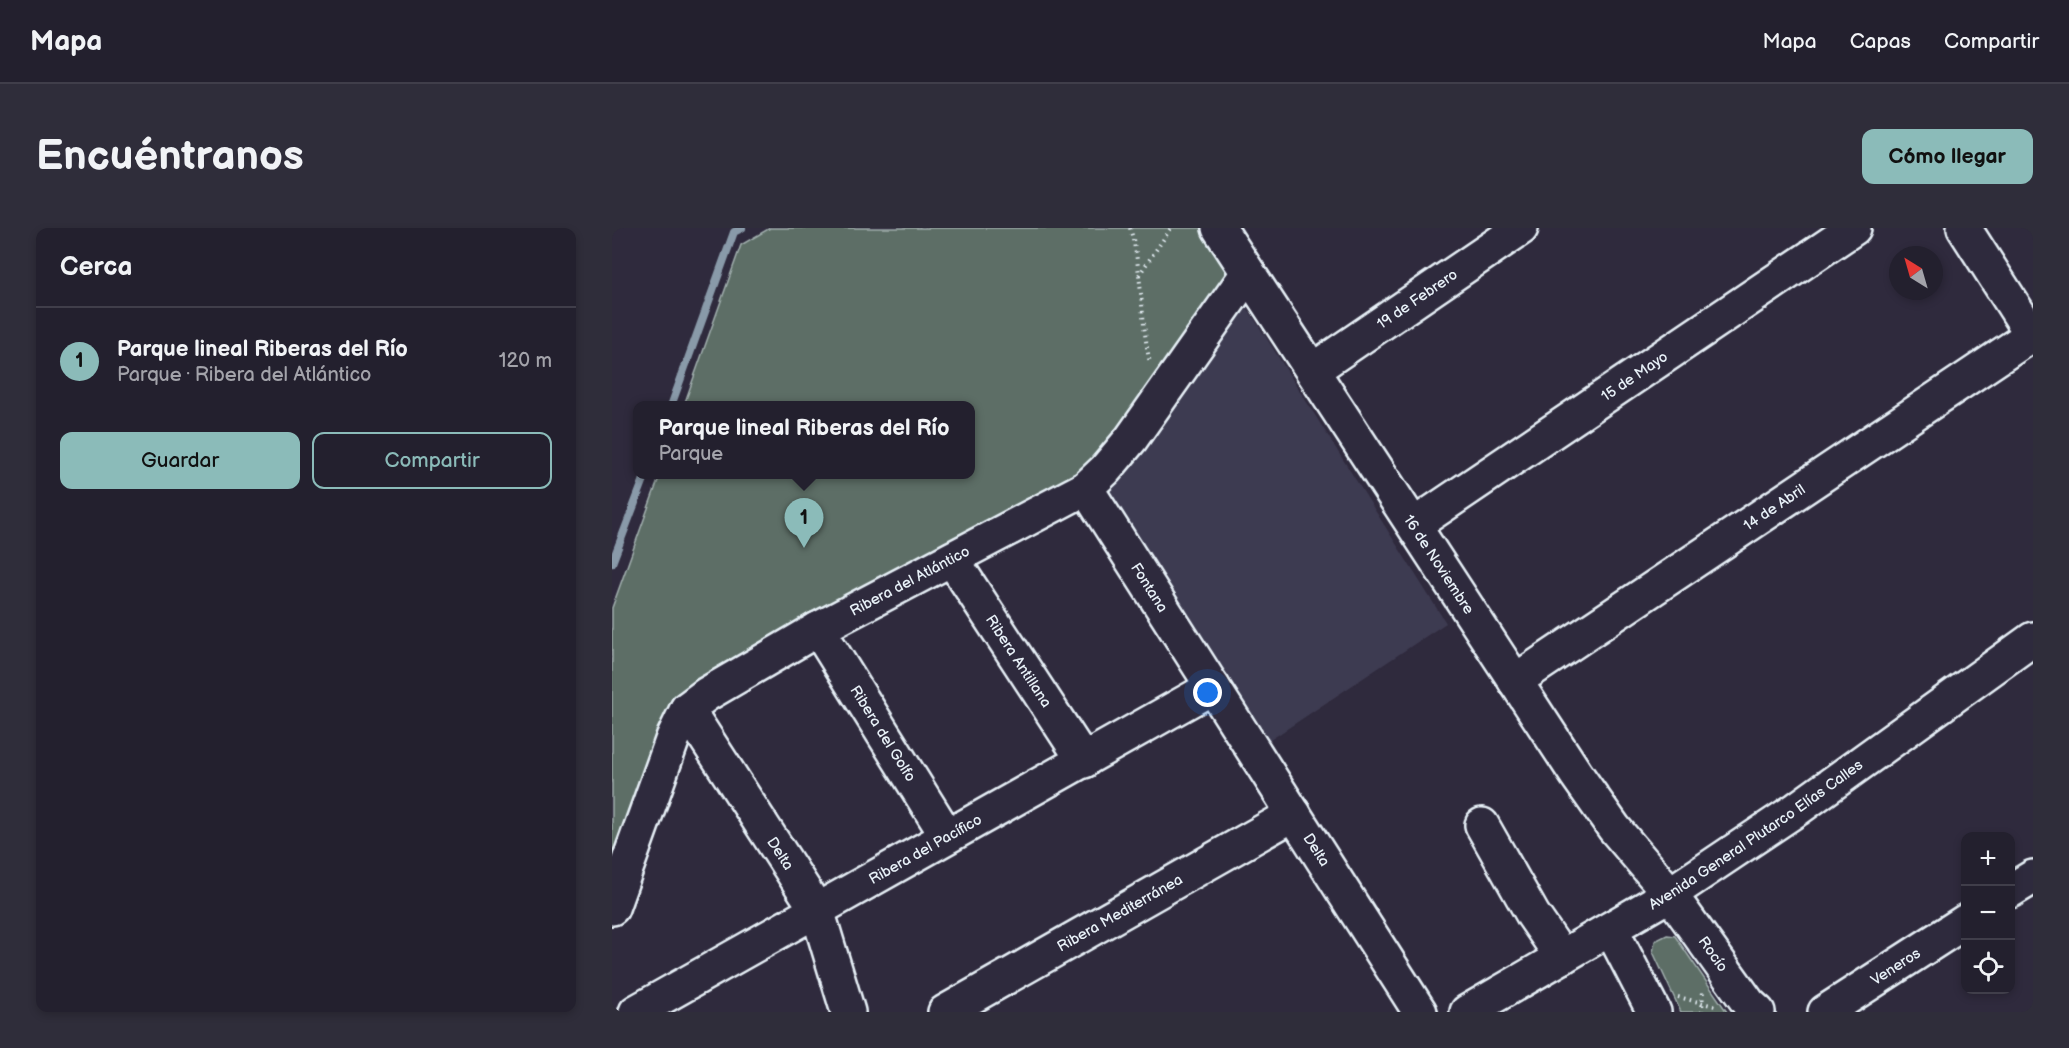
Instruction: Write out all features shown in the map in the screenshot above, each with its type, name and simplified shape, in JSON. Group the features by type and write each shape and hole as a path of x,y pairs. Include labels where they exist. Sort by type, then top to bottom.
{"street":[{"name":"16 de Noviembre","path":"1219,228 1515,681 1614,828 1670,894"},
{"name":"19 de Febrero","path":"1313,370 1521,228"},
{"name":"15 de Mayo","path":"1414,525 1854,228"},
{"path":"1964,228 2033,335"},
{"name":"Ribera del Atlántico","path":"612,908 673,738 687,709 707,694 818,629 1086,488 1118,455 1248,273"},
{"name":"14 de Abril","path":"1515,681 2033,335"},
{"name":"Fontana","path":"1086,488 1213,687"},
{"name":"Ribera Antillana","path":"952,559 1084,762"},
{"name":"Ribera del Golfo","path":"818,629 947,837"},
{"name":"Avenida General Plutarco Elías Calles","path":"1467,1012 1670,894 1797,809 2033,639"},
{"name":"Ribera del Pacífico","path":"636,1012 1084,762 1213,687"},
{"name":"Delta","path":"1213,687 1420,1012"},
{"name":"Delta","path":"687,709 817,910 848,1012"},
{"name":"Ribera Mediterránea","path":"945,1012 1294,814"},
{"path":"1482,825 1533,915 1562,957"},
{"path":"2015,888 2033,877"},
{"name":"Rocío","path":"1670,894 1749,1004 1758,1012"},
{"name":"Veneros","path":"1825,1012 1961,924"},
{"path":"1611,929 1648,1001"}],"path":[{"path":"1130,228 1138,254 1140,306 1159,400"},
{"path":"1139,276 1171,228"},
{"path":"1648,1001 1718,1007"}],"shaded area":[{"path":"1243,301 1446,623 1261,746 1108,494"}],"green space":[{"path":"770,228 1219,228 1248,273 1105,470 707,694 612,908 612,608 659,479 975,479 975,401 685,401 741,245"},
{"path":"1667,935 1675,936 1727,1012 1681,1012 1653,952 1655,941"}],"waterway":[{"path":"673,401 734,232 742,228"},
{"path":"612,563 644,479"}],"place":[{"name":"Parque lineal Riberas del Río","path":"804,548"}]}
